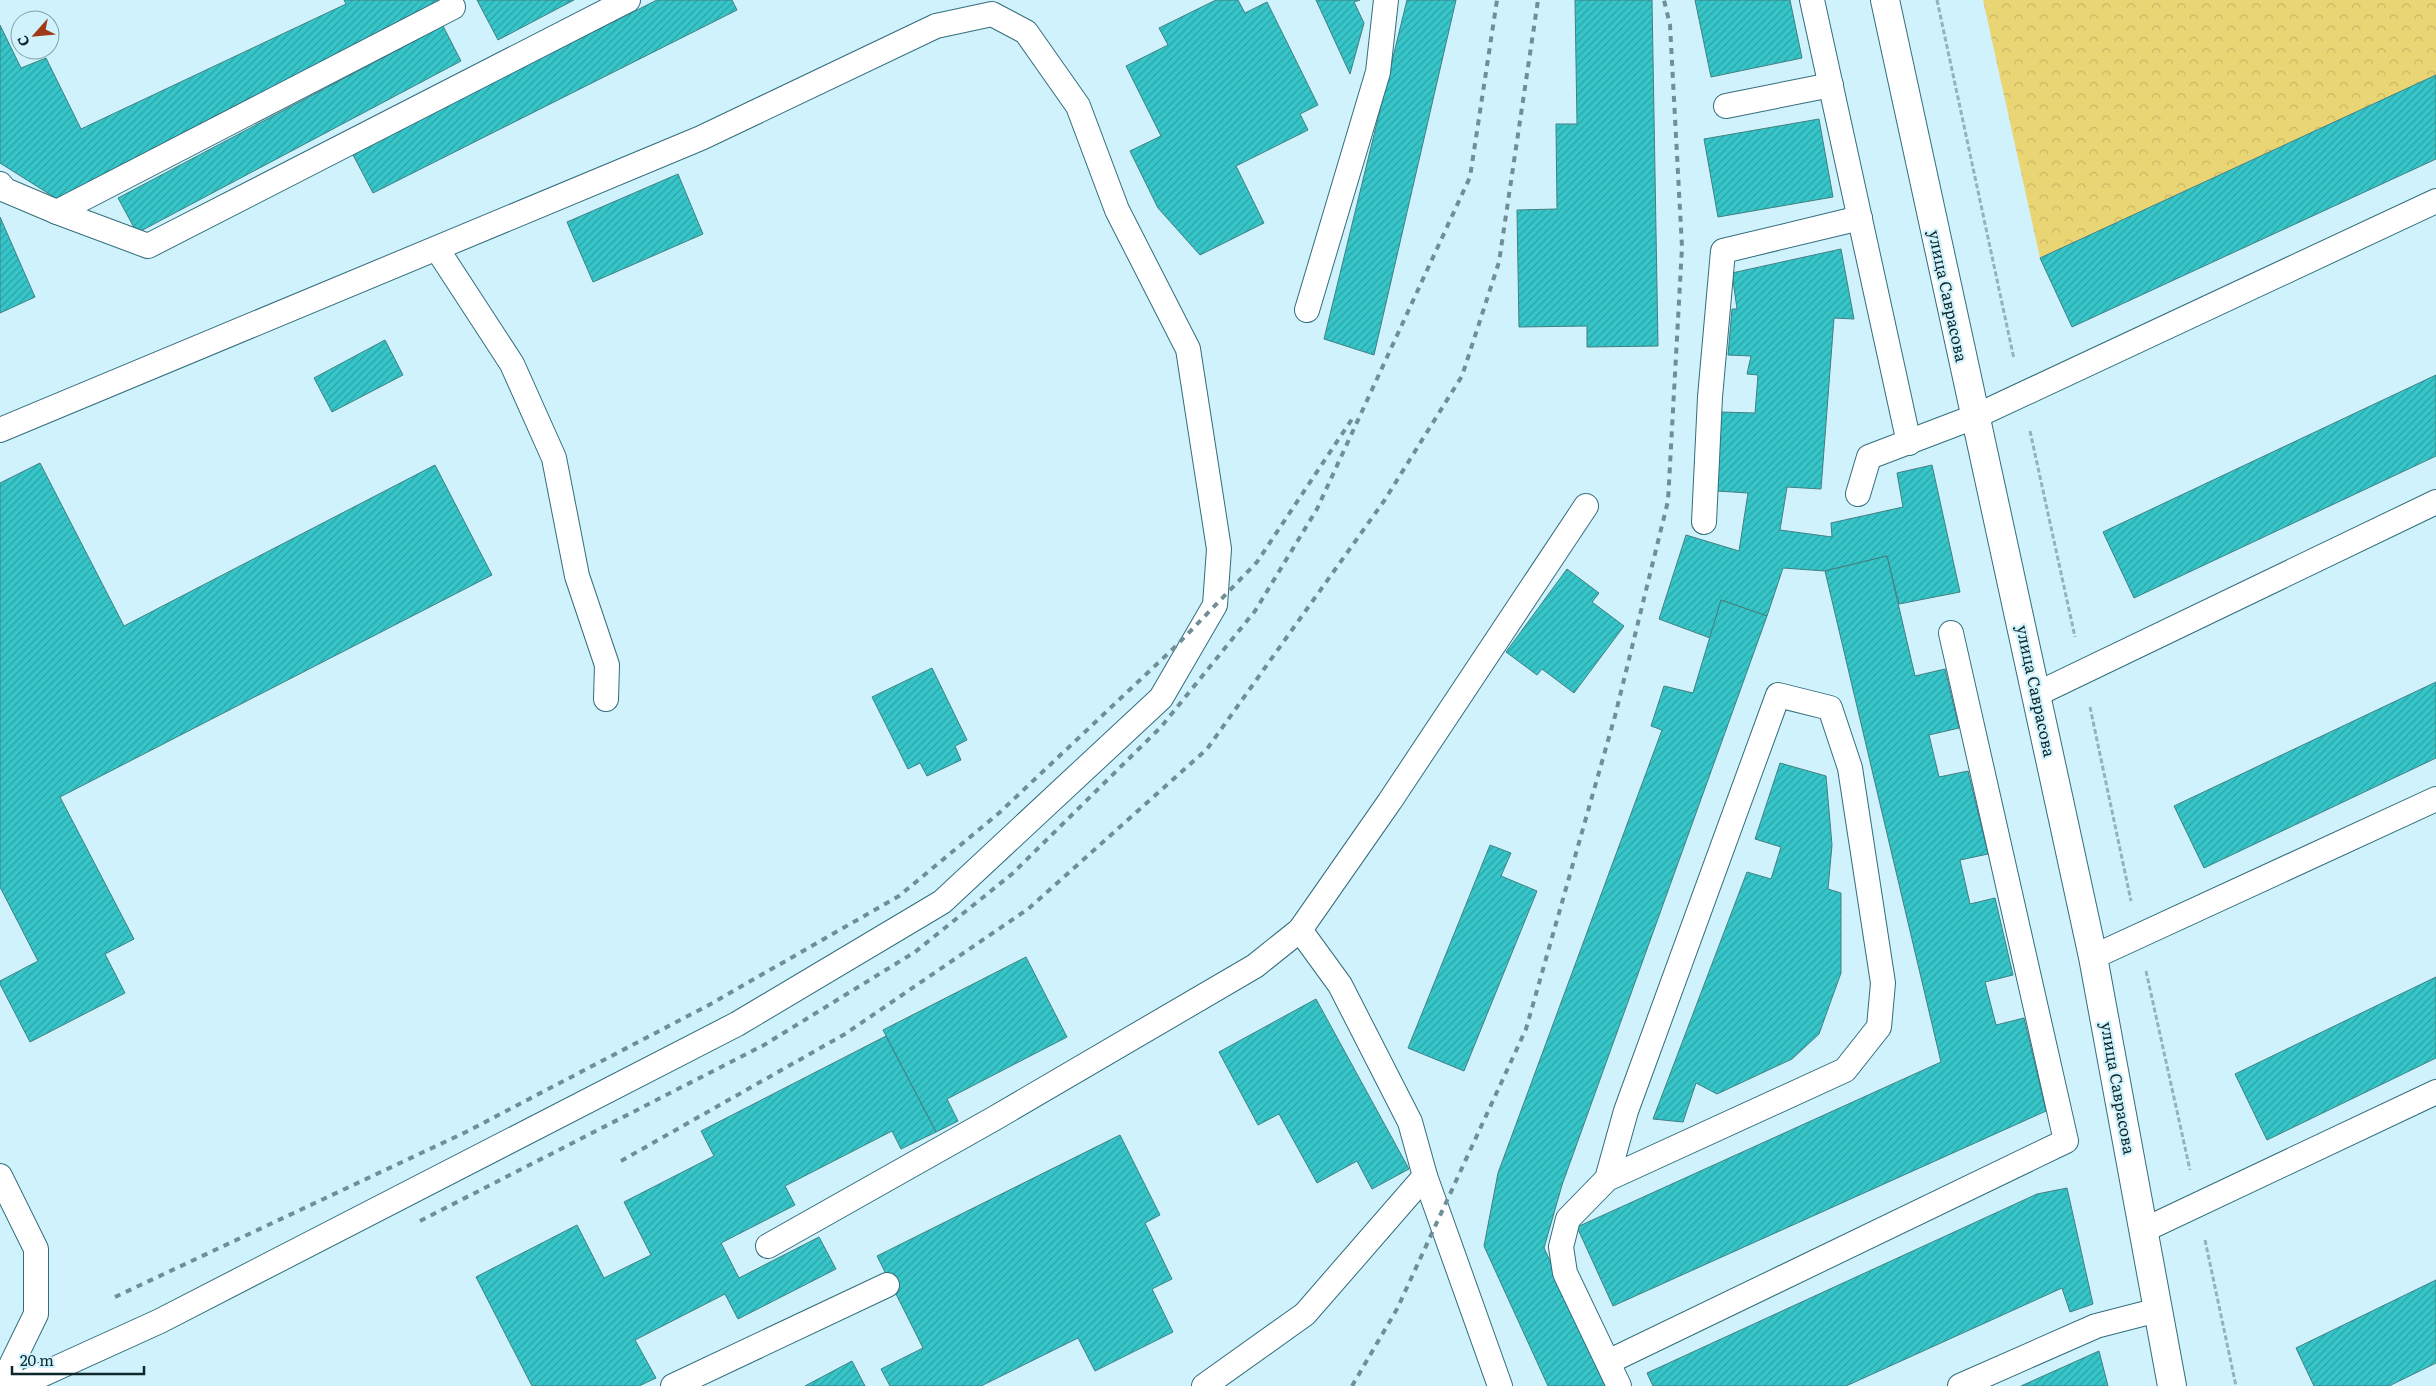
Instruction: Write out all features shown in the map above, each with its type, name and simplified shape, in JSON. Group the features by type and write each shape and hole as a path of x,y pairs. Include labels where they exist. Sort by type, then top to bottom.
{"street":[{"name":"улица Саврасова","path":"1885,0 1974,417 2037,694 2093,957 2172,1386"}],"lane":[{"path":"0,184 5,190 57,212 148,246 628,0"},
{"path":"1307,310 1378,72 1386,0"},
{"path":"1812,0 1909,443"},
{"path":"57,212 453,7"},
{"path":"0,430 701,138 936,26 992,14 1026,32 1078,106 1117,210 1188,350 1219,550 1214,605 1161,698 942,902 737,1024 160,1321 17,1386"},
{"path":"1726,106 1831,85"},
{"path":"1858,494 1869,457 1974,417 2436,202"},
{"path":"1704,522 1710,397 1724,251 1860,218"},
{"path":"437,249 512,364 554,458 577,576 607,665 606,698"},
{"path":"2037,694 2436,502"},
{"path":"768,1246 995,1118 1256,966 1300,930 1390,801 1586,506"},
{"path":"1608,1362 2066,1141 1951,633"},
{"path":"1607,1179 1626,1111 1778,695 1830,708 1850,768 1882,973 1883,983 1879,1028 1845,1070 1607,1179 1568,1219 1561,1247 1565,1273 1619,1386"},
{"path":"2093,957 2436,799"},
{"path":"1300,930 1340,985 1410,1122 1425,1176 1500,1386"},
{"path":"2144,1230 2436,1092"},
{"path":"0,1176 36,1249 36,1314 1,1386"},
{"path":"1204,1386 1305,1314 1425,1176"},
{"path":"673,1386 887,1285"},
{"path":"1960,1386 2096,1326 2158,1310"}],"green space":[{"path":"1983,0 2436,0 2436,75 2040,258"}],"building":[{"path":"344,0 445,0 57,199 0,163 0,25 10,45 10,60 17,60 21,68 41,60 47,60 81,129 346,4"},
{"path":"477,0 574,0 498,40"},
{"path":"657,0 732,0 737,10 373,193 352,153"},
{"path":"1216,0 1238,0 1245,13 1267,2 1318,105 1300,114 1308,130 1236,166 1264,223 1200,255 1158,208 1130,151 1161,136 1126,66 1168,45 1159,28"},
{"path":"1316,0 1360,0 1354,2 1364,23 1350,74"},
{"path":"1407,0 1456,0 1374,355 1324,339"},
{"path":"1575,0 1652,0 1658,346 1587,347 1587,326 1519,327 1517,210 1557,209 1556,124 1577,124"},
{"path":"1695,0 1790,0 1802,58 1711,77"},
{"path":"443,26 461,61 137,233 118,198"},
{"path":"2436,75 2436,159 2072,327 2040,258"},
{"path":"1819,119 1833,197 1718,217 1704,139"},
{"path":"678,174 703,234 593,282 567,222"},
{"path":"0,217 35,297 0,313"},
{"path":"1841,249 1854,319 1834,318 1821,489 1787,487 1780,530 1832,537 1831,523 1903,507 1897,473 1932,465 1960,592 1899,604 1887,556 1825,571 1783,568 1767,616 1721,600 1710,638 1659,619 1686,535 1739,551 1748,493 1717,491 1720,412 1755,413 1758,375 1747,374 1751,356 1728,355 1732,309 1737,309 1732,273"},
{"path":"385,340 403,375 332,412 314,378"},
{"path":"2436,375 2436,456 2134,598 2103,532"},
{"path":"40,463 124,626 435,465 492,575 60,797 134,939 105,954 125,993 30,1042 0,984 0,981 38,961 0,887 0,483"},
{"path":"1887,556 1915,676 1945,669 1959,728 1929,735 1939,777 1968,771 1988,854 1960,860 1970,904 1995,898 2013,975 1985,982 1996,1025 2024,1018 2046,1111 1613,1306 1577,1227 1941,1062 1825,571"},
{"path":"1567,569 1599,593 1592,602 1624,626 1574,693 1542,669 1537,675 1506,652"},
{"path":"1721,600 1767,616 1562,1185 1544,1248 1608,1386 1548,1386 1484,1246 1498,1173 1662,730 1651,726 1664,686 1693,693"},
{"path":"932,668 967,740 955,746 961,760 927,776 920,763 908,769 872,697"},
{"path":"2436,682 2436,758 2204,868 2174,806"},
{"path":"1780,763 1826,776 1832,845 1828,889 1841,893 1841,973 1819,1034 1792,1059 1717,1094 1696,1083 1683,1122 1653,1119 1747,872 1771,879 1781,847 1755,839"},
{"path":"1490,845 1511,853 1501,876 1537,891 1464,1071 1408,1048"},
{"path":"1026,957 1067,1037 947,1099 958,1121 936,1132 883,1030"},
{"path":"2436,977 2436,1058 2267,1140 2235,1074"},
{"path":"1316,999 1409,1169 1372,1189 1357,1161 1317,1183 1279,1114 1258,1125 1219,1052"},
{"path":"886,1036 936,1132 901,1149 892,1131 785,1186 795,1205 721,1243 739,1278 819,1237 836,1269 738,1319 725,1294 635,1340 656,1378 639,1386 532,1386 476,1277 577,1225 604,1278 651,1255 624,1202 714,1156 701,1131"},
{"path":"1120,1135 1160,1215 1145,1223 1172,1279 1152,1289 1173,1332 1095,1371 1078,1338 981,1386 890,1386 881,1369 923,1348 877,1256"},
{"path":"2067,1188 2093,1304 2070,1312 2062,1288 1846,1386 1653,1386 1647,1373 2037,1194"},
{"path":"2436,1280 2436,1363 2389,1386 2314,1386 2296,1348"},
{"path":"2099,1351 2108,1386 2021,1386"},
{"path":"852,1361 865,1386 805,1386"}],"railway":[{"path":"420,1221 764,1045 915,952 1012,874 1161,727 1255,611 1317,509 1470,177 1497,0"},
{"path":"621,1161 845,1034 1028,909 1207,749 1384,501 1462,376 1499,262 1538,0"},
{"path":"1352,1386 1397,1309 1526,1029 1615,716 1668,501 1682,247 1670,25 1664,0"},
{"path":"115,1297 466,1132 707,1006 899,896 999,813 1176,646 1257,562 1352,419"}]}
